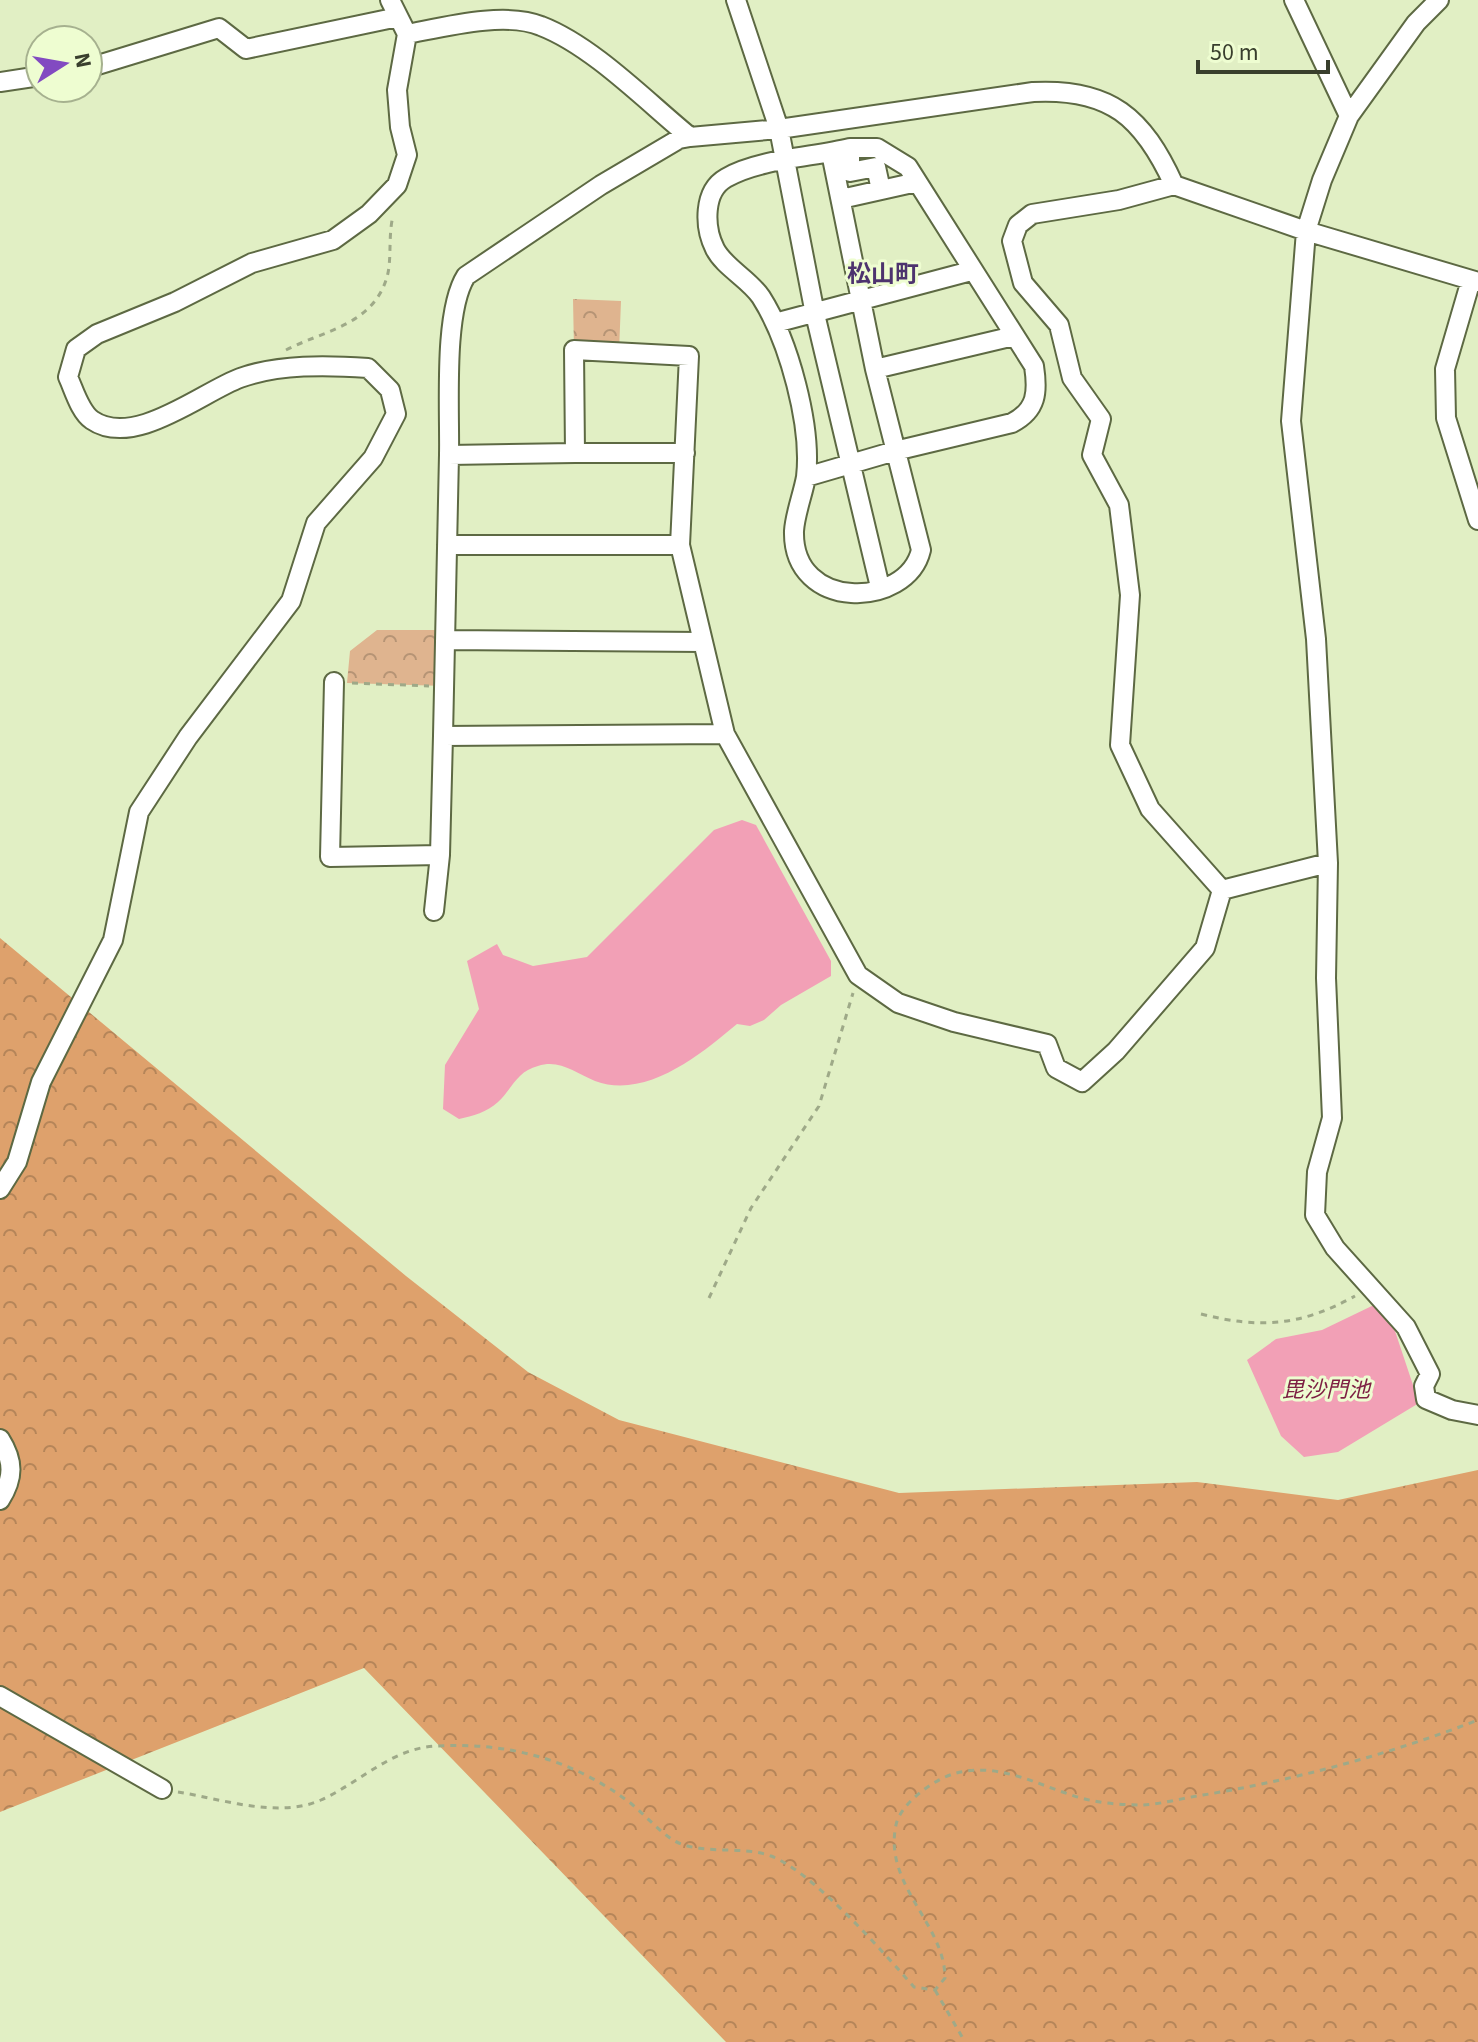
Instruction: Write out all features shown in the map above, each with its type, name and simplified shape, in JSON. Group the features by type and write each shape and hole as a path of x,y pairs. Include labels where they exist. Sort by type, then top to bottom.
{"street":[{"path":"736,0 779,129 783,163 815,314 880,587"},
{"path":"1294,0 1349,116"},
{"path":"1439,0 1416,23 1349,116 1322,180 1306,231 1291,421 1316,639 1328,863 1326,978 1332,1118 1317,1172 1315,1215 1335,1248 1406,1327 1430,1374 1424,1386 1426,1399 1452,1410 1478,1415"},
{"path":"104,63 219,28 246,49 398,17 540,25 595,59 690,137"},
{"path":"0,1189 17,1162 41,1082 113,940 139,812 188,737 291,601 316,523 373,458 396,414 390,390 368,368 321,364 241,378 174,413 123,429 92,420 78,401 68,377 76,349 97,334 175,302 252,263 333,240 369,214 397,185 407,155 400,127 397,90 398,17"},
{"path":"0,82 24,78"},
{"path":"434,911 440,855 453,319 458,289 466,276 601,185 679,139 779,129 1033,92 1067,90 1103,100 1134,120 1154,146 1174,185"},
{"path":"806,477 895,451 1012,423 1027,415 1038,392 1034,366 971,271 908,167 877,148 850,148 754,168 724,178 710,196 707,216 716,252 759,294 775,323 809,449 794,533 809,578 833,593 860,593 911,573 921,550 895,451 875,369 831,153"},
{"path":"850,148 850,172 876,167 881,190"},
{"path":"841,199 917,182"},
{"path":"1222,890 1150,809 1120,745 1130,595 1119,505 1092,455 1101,419 1072,378 1059,325 1023,283 1012,241 1018,225 1032,214 1119,200 1174,185 1306,231 1475,281 1445,369 1446,418 1478,520"},
{"path":"775,323 971,271"},
{"path":"875,369 1014,336"},
{"path":"575,453 574,350 689,356 680,545 725,734 858,975 898,1003 954,1022 1047,1044 1056,1068 1082,1082 1116,1051 1205,948 1222,890"},
{"path":"449,455 685,453"},
{"path":"447,545 680,545"},
{"path":"445,640 703,642"},
{"path":"334,682 330,857 440,855"},
{"path":"443,736 725,734"},
{"path":"1222,890 1328,863"},
{"path":"0,1439 11,1457 10,1484 0,1500"},
{"path":"0,1696 162,1789"}],"path":[{"path":"283,352 360,318 378,300 388,275 387,240 394,212"},
{"path":"334,682 444,686"},
{"path":"709,1298 751,1208 819,1106 858,975"},
{"path":"1201,1314 1236,1322 1273,1325 1336,1307 1369,1288"},
{"path":"935,1990 945,1978 945,1958 903,1882 896,1852 896,1824 913,1798 953,1774 994,1771 1033,1779 1093,1801 1144,1805 1254,1786 1439,1735 1478,1720"},
{"path":"162,1789 265,1807 294,1808 320,1801 397,1756 433,1746 508,1747 568,1764 627,1800 680,1844 769,1855 796,1869 914,1987 935,1990"},
{"path":"935,1990 965,2042"}],"green space":[{"path":"573,299 621,301 619,352 574,350"},
{"path":"377,630 446,630 444,686 347,683 350,651"},
{"path":"0,938 406,1276 528,1372 619,1420 899,1493 1197,1482 1338,1500 1478,1470 1478,2042 726,2042 364,1668 0,1812"}],"water":[{"path":"742,820 756,825 831,961 831,976 781,1005 764,1020 750,1026 737,1024 690,1060 653,1079 614,1085 546,1064 525,1072 498,1102 480,1113 459,1119 443,1109 445,1065 479,1009 467,961 497,944 503,955 533,966 587,957 714,830"},
{"name":"毘沙門池","path":"1376,1304 1395,1331 1419,1403 1338,1452 1304,1457 1281,1436 1247,1360 1276,1339 1322,1330"}],"district":[{"name":"松山町","path":"883,274"}]}
